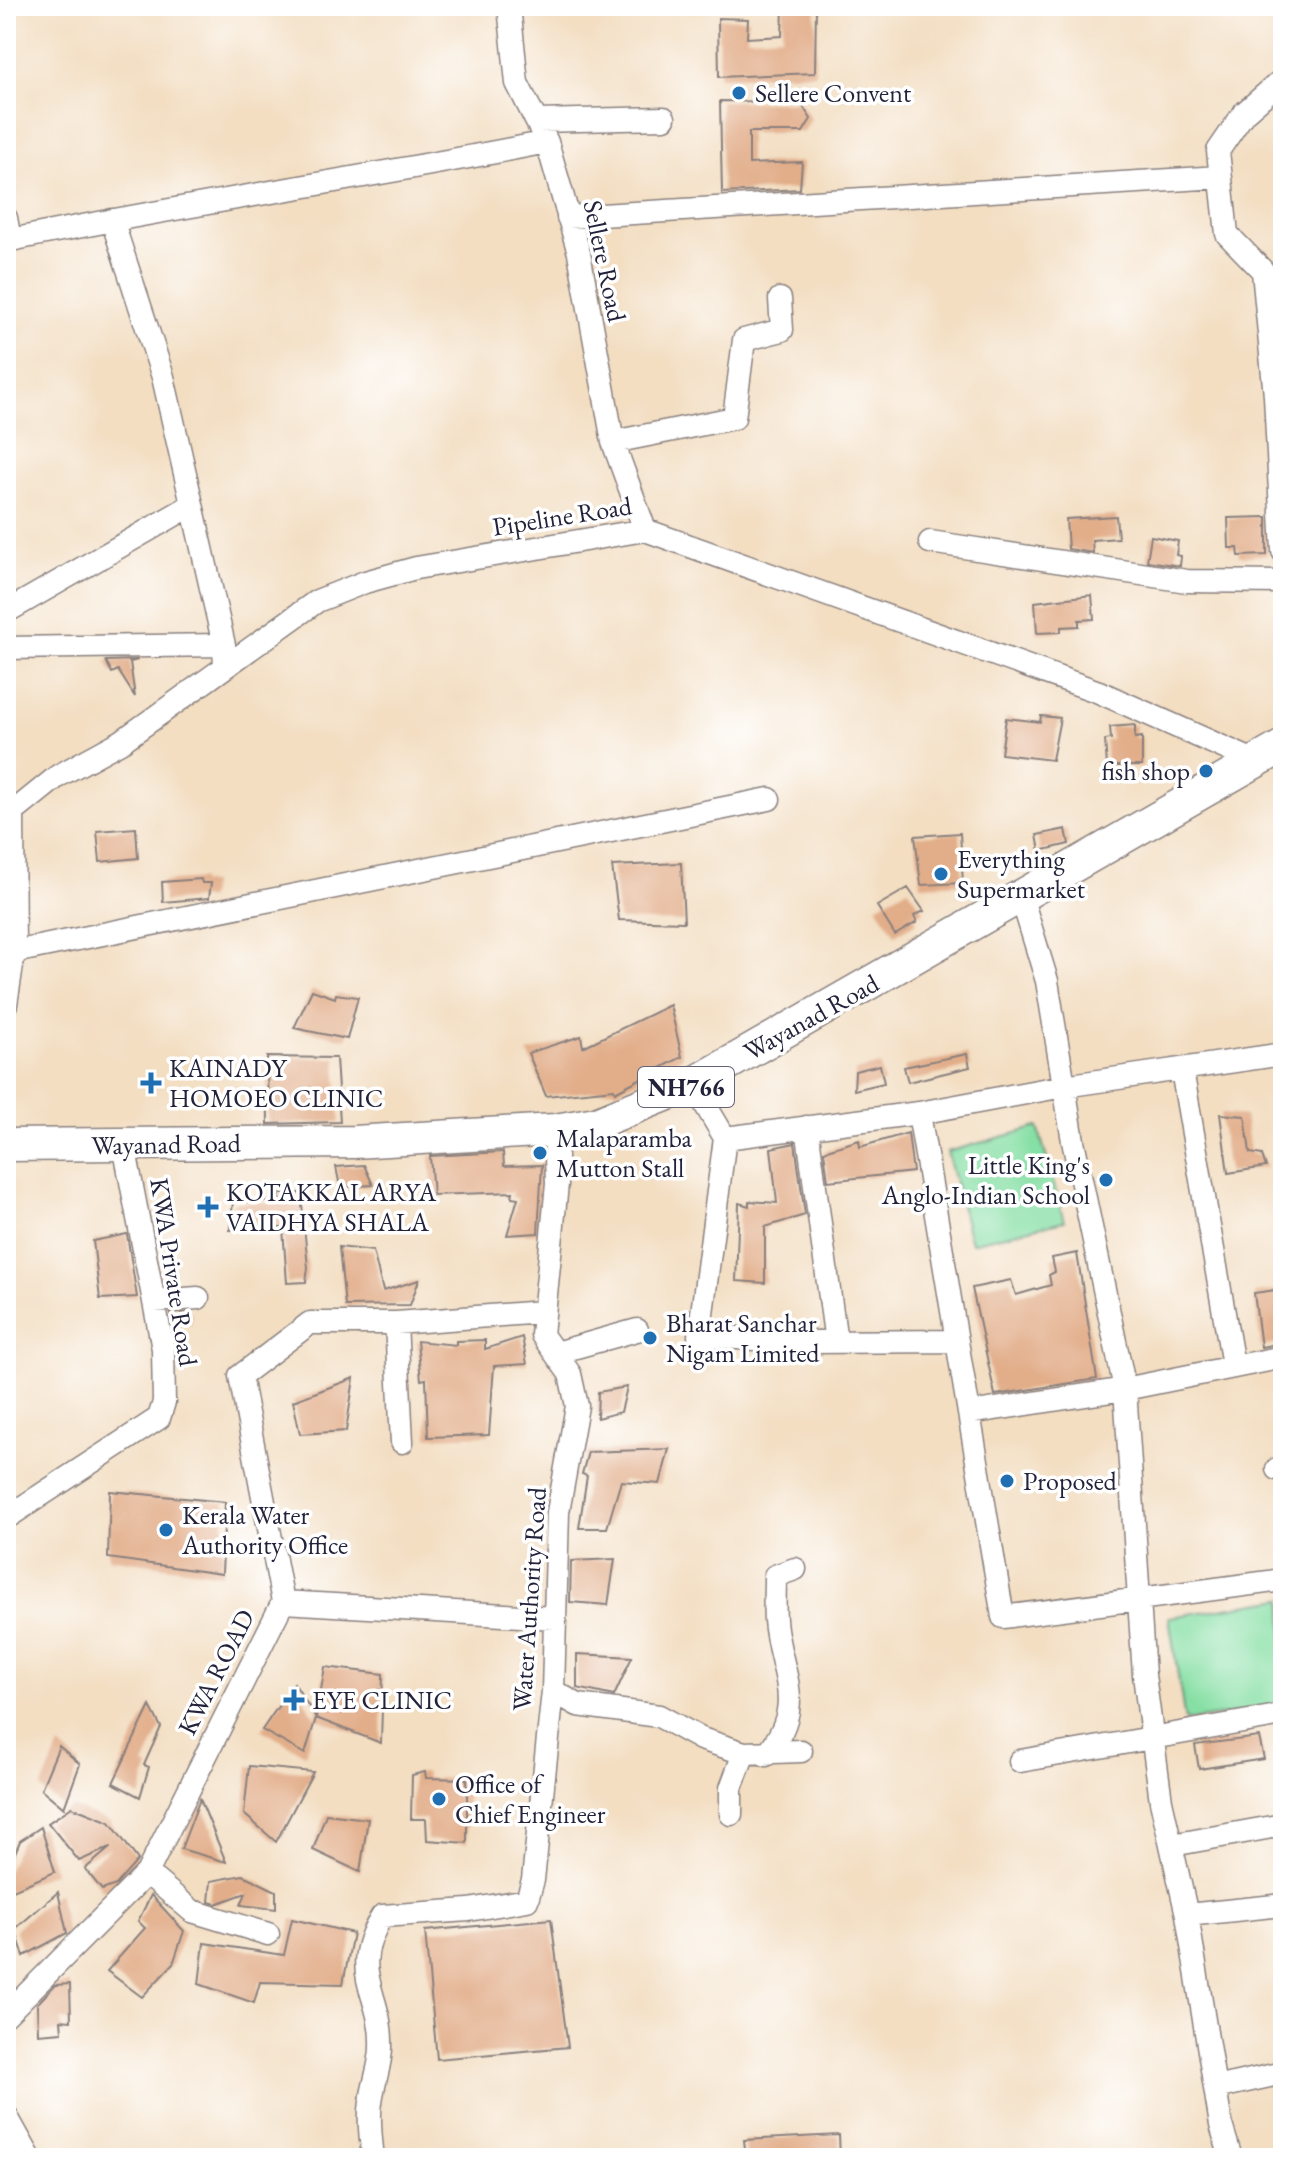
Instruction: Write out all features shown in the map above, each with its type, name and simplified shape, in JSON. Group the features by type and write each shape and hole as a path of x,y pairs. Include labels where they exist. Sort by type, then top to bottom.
{"highway":[{"name":"Wayanad Road","path":"6,1145 354,1142 555,1130 596,1123 693,1084 1022,899 1270,754"}],"street":[{"name":"Sellere Road","path":"509,6 517,83 547,142 579,253 613,442 645,530"},
{"path":"1283,79 1244,113 1218,151 1227,234 1263,271 1279,396 1283,551"},
{"path":"537,121 664,118"},
{"path":"6,218 8,241 112,220 394,173 547,142"},
{"path":"568,217 1220,177"},
{"path":"6,648 224,656 163,377 112,220"},
{"path":"613,442 734,418 744,340 782,330 780,299"},
{"path":"6,612 192,505"},
{"name":"Pipeline Road","path":"9,815 58,776 122,741 224,656 317,601 365,582 416,568 645,530 1270,754"},
{"path":"930,542 1187,581 1283,582"},
{"path":"14,952 769,799"},
{"path":"6,1004 14,952 9,815"},
{"path":"1022,899 1047,981 1064,1086 1125,1389 1138,1600 1152,1736 1187,1915 1215,2088 1231,2158"},
{"path":"725,1138 919,1113 1064,1086 1283,1054"},
{"path":"1182,1070 1233,1365"},
{"path":"693,1084 725,1138 699,1336 836,1342 957,1341"},
{"path":"919,1113 1003,1617 1283,1580"},
{"path":"807,1127 836,1342"},
{"name":"Water Authority Road","path":"373,2158 370,2106 381,2048 377,2015 367,1986 365,1955 370,1936 382,1916 481,1909 527,1900 533,1880 553,1691 558,1512 577,1406 570,1374 542,1335 557,1184 555,1130"},
{"name":"KWA Private Road","path":"6,1518 159,1418 164,1402 163,1349 124,1145"},
{"path":"154,1301 198,1298"},
{"path":"402,1442 396,1323 543,1312"},
{"name":"KWA ROAD","path":"6,2015 147,1873 283,1602 240,1376 310,1323 396,1323"},
{"path":"555,1353 637,1330"},
{"path":"969,1413 1125,1389 1283,1357"},
{"path":"731,1814 731,1788 755,1754 785,1723 791,1684 775,1621 775,1576 795,1569"},
{"path":"283,1602 555,1618"},
{"path":"553,1691 578,1705 659,1716 701,1739 755,1754 801,1751"},
{"path":"1020,1761 1283,1715"},
{"path":"1172,1845 1283,1825"},
{"path":"147,1873 192,1911 268,1934"},
{"path":"1187,1915 1283,1905"},
{"path":"1215,2088 1283,2073"},
{"path":"6,2115 30,2158"}],"green space":[{"path":"1038,1127 1064,1221 971,1243 947,1152"},
{"path":"1283,1599 1283,1706 1185,1721 1169,1617"}],"building":[{"path":"783,6 816,6 815,73 719,77 718,18 748,19 747,38 782,36"},
{"path":"720,101 800,102 811,119 803,132 749,132 749,164 802,162 800,189 722,193"},
{"path":"1116,516 1118,538 1092,540 1093,553 1068,549 1066,519"},
{"path":"1267,517 1267,555 1239,556 1238,548 1229,548 1228,518"},
{"path":"1151,536 1178,541 1176,555 1181,556 1180,566 1147,561"},
{"path":"1092,595 1094,619 1079,620 1079,626 1061,627 1061,632 1037,633 1035,602"},
{"path":"138,660 130,662 135,697 118,670 112,673 106,661"},
{"path":"1041,716 1060,718 1052,760 1001,754 1006,718 1040,722"},
{"path":"1135,725 1135,738 1142,737 1142,766 1107,766 1105,740 1111,739 1110,727"},
{"path":"136,828 138,858 100,862 97,831"},
{"path":"1066,829 1069,844 1040,851 1037,835"},
{"path":"960,833 963,883 921,885 915,836"},
{"path":"681,863 684,922 619,920 612,866"},
{"path":"201,879 202,883 211,883 209,898 163,902 162,882"},
{"path":"908,888 924,911 914,916 917,922 895,935 877,906"},
{"path":"312,990 335,998 336,994 358,997 347,1039 294,1028"},
{"path":"670,1005 682,1057 615,1092 614,1089 546,1096 528,1053 581,1036 583,1047"},
{"path":"967,1054 970,1067 908,1082 904,1067"},
{"path":"267,1057 336,1058 340,1122 268,1124"},
{"path":"880,1065 884,1083 854,1090 855,1071"},
{"path":"1220,1114 1245,1116 1250,1153 1262,1155 1266,1167 1228,1173"},
{"path":"908,1133 913,1172 828,1181 824,1151 859,1140 860,1147"},
{"path":"795,1143 805,1215 765,1227 765,1283 736,1281 739,1203 749,1206 749,1201 777,1203 771,1148"},
{"path":"503,1152 504,1166 542,1165 538,1233 507,1235 518,1198 512,1197 513,1192 433,1195 430,1156"},
{"path":"364,1165 373,1185 340,1187 336,1167"},
{"path":"301,1193 308,1268 306,1282 287,1283 283,1228 230,1230 233,1202 280,1202 280,1194"},
{"path":"127,1234 137,1297 100,1299 93,1241"},
{"path":"339,1247 373,1251 383,1291 419,1280 410,1305 345,1306"},
{"path":"1077,1253 1097,1379 995,1395 972,1288 1011,1280 1016,1295 1051,1285 1049,1275 1055,1272 1052,1258"},
{"path":"1283,1289 1283,1343 1261,1347 1254,1293"},
{"path":"192,1312 191,1324 172,1324 171,1314"},
{"path":"522,1337 527,1364 494,1366 489,1435 428,1437 426,1379 421,1380 417,1341 456,1345 456,1341 485,1340 485,1349"},
{"path":"354,1378 346,1431 300,1434 293,1401"},
{"path":"627,1387 621,1412 597,1418 598,1392"},
{"path":"669,1449 660,1484 621,1481 607,1528 579,1528 587,1476 582,1474 588,1452"},
{"name":"Kerala Water Authority Office","path":"110,1491 225,1502 222,1574 108,1558"},
{"path":"615,1559 608,1605 570,1602 571,1561"},
{"path":"577,1654 632,1657 614,1696 577,1688"},
{"path":"325,1667 383,1674 381,1743 316,1718"},
{"name":"EYE CLINIC","path":"294,1683 316,1718 305,1754 262,1730"},
{"path":"150,1706 161,1727 144,1765 149,1767 140,1797 113,1783"},
{"path":"1259,1737 1264,1759 1199,1769 1195,1745"},
{"path":"59,1746 80,1764 64,1808 41,1789"},
{"path":"249,1766 313,1772 276,1842 244,1814"},
{"name":"Office of Chief Engineer","path":"425,1772 426,1778 467,1779 467,1843 427,1840 426,1819 411,1819 412,1775"},
{"path":"200,1799 226,1862 181,1849"},
{"path":"72,1807 110,1822 138,1860 116,1885 102,1890 85,1869 111,1847 79,1861 48,1823"},
{"path":"326,1814 368,1819 360,1872 313,1850"},
{"path":"41,1827 55,1872 6,1893 6,1874 20,1841"},
{"path":"243,1875 276,1891 276,1909 241,1905 246,1893 216,1904 209,1902 211,1881"},
{"path":"58,1892 67,1933 24,1956 15,1929"},
{"path":"151,1895 184,1931 173,1964 142,1997 107,1971 145,1928 138,1921"},
{"path":"292,1919 353,1933 343,1984 260,1982 254,2003 199,1984 204,1943 284,1955"},
{"path":"551,1919 568,2047 437,2059 425,1931"},
{"path":"70,1984 71,2021 61,2020 62,2032 38,2034 37,2004 55,1985"},
{"path":"839,2135 840,2158 746,2158 744,2140"}],"place":[{"name":"Sellere Convent","path":"739,93"},
{"name":"fish shop","path":"1206,771"},
{"name":"Everything Supermarket","path":"941,874"},
{"name":"KAINADY HOMOEO CLINIC","path":"151,1083"},
{"name":"Malaparamba Mutton Stall","path":"540,1153"},
{"name":"Little King's Anglo-Indian School","path":"1106,1180"},
{"name":"KOTAKKAL ARYA VAIDHYA SHALA","path":"208,1207"},
{"name":"Bharat Sanchar Nigam Limited","path":"650,1338"},
{"name":"Proposed","path":"1007,1481"},
{"name":"Kerala Water Authority Office","path":"166,1530"},
{"name":"EYE CLINIC","path":"294,1700"},
{"name":"Office of Chief Engineer","path":"439,1799"}]}
